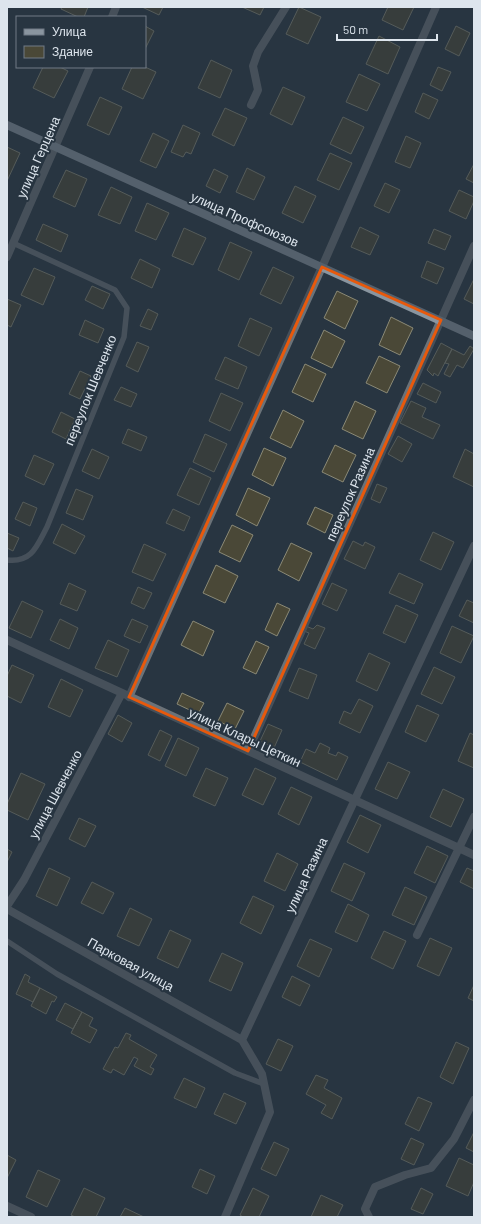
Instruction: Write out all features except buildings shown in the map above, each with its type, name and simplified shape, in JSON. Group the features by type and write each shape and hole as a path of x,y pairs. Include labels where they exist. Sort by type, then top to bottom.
{"street":[{"path":"251,105 258,90 253,66 258,52 286,7"},
{"name":"улица Шевченко","path":"7,906 24,880 126,695 322,267 436,7"},
{"name":"улица Герцена","path":"7,257 90,68"},
{"name":"улица Профсоюзов","path":"7,125 474,336"},
{"name":"переулок Разина","path":"248,751 474,246"},
{"name":"улица Разина","path":"242,1040 474,546"},
{"name":"улица Клары Цеткин","path":"7,640 474,855"},
{"path":"417,935 474,817"},
{"name":"Парковая улица","path":"7,909 242,1040"},
{"path":"225,1217 270,1112 262,1074 242,1040"},
{"path":"369,1217 365,1209 375,1187 405,1175 431,1168 454,1138 474,1100"},
{"path":"7,1206 31,1217"}],"lane":[{"name":"переулок Шевченко","path":"7,560 20,560 34,552 47,527 124,337 127,308 115,290 13,243"},
{"path":"7,941 57,974 235,1073 264,1084"}],"highlighted area":[{"path":"322,267 441,320 248,751 129,697"}]}
